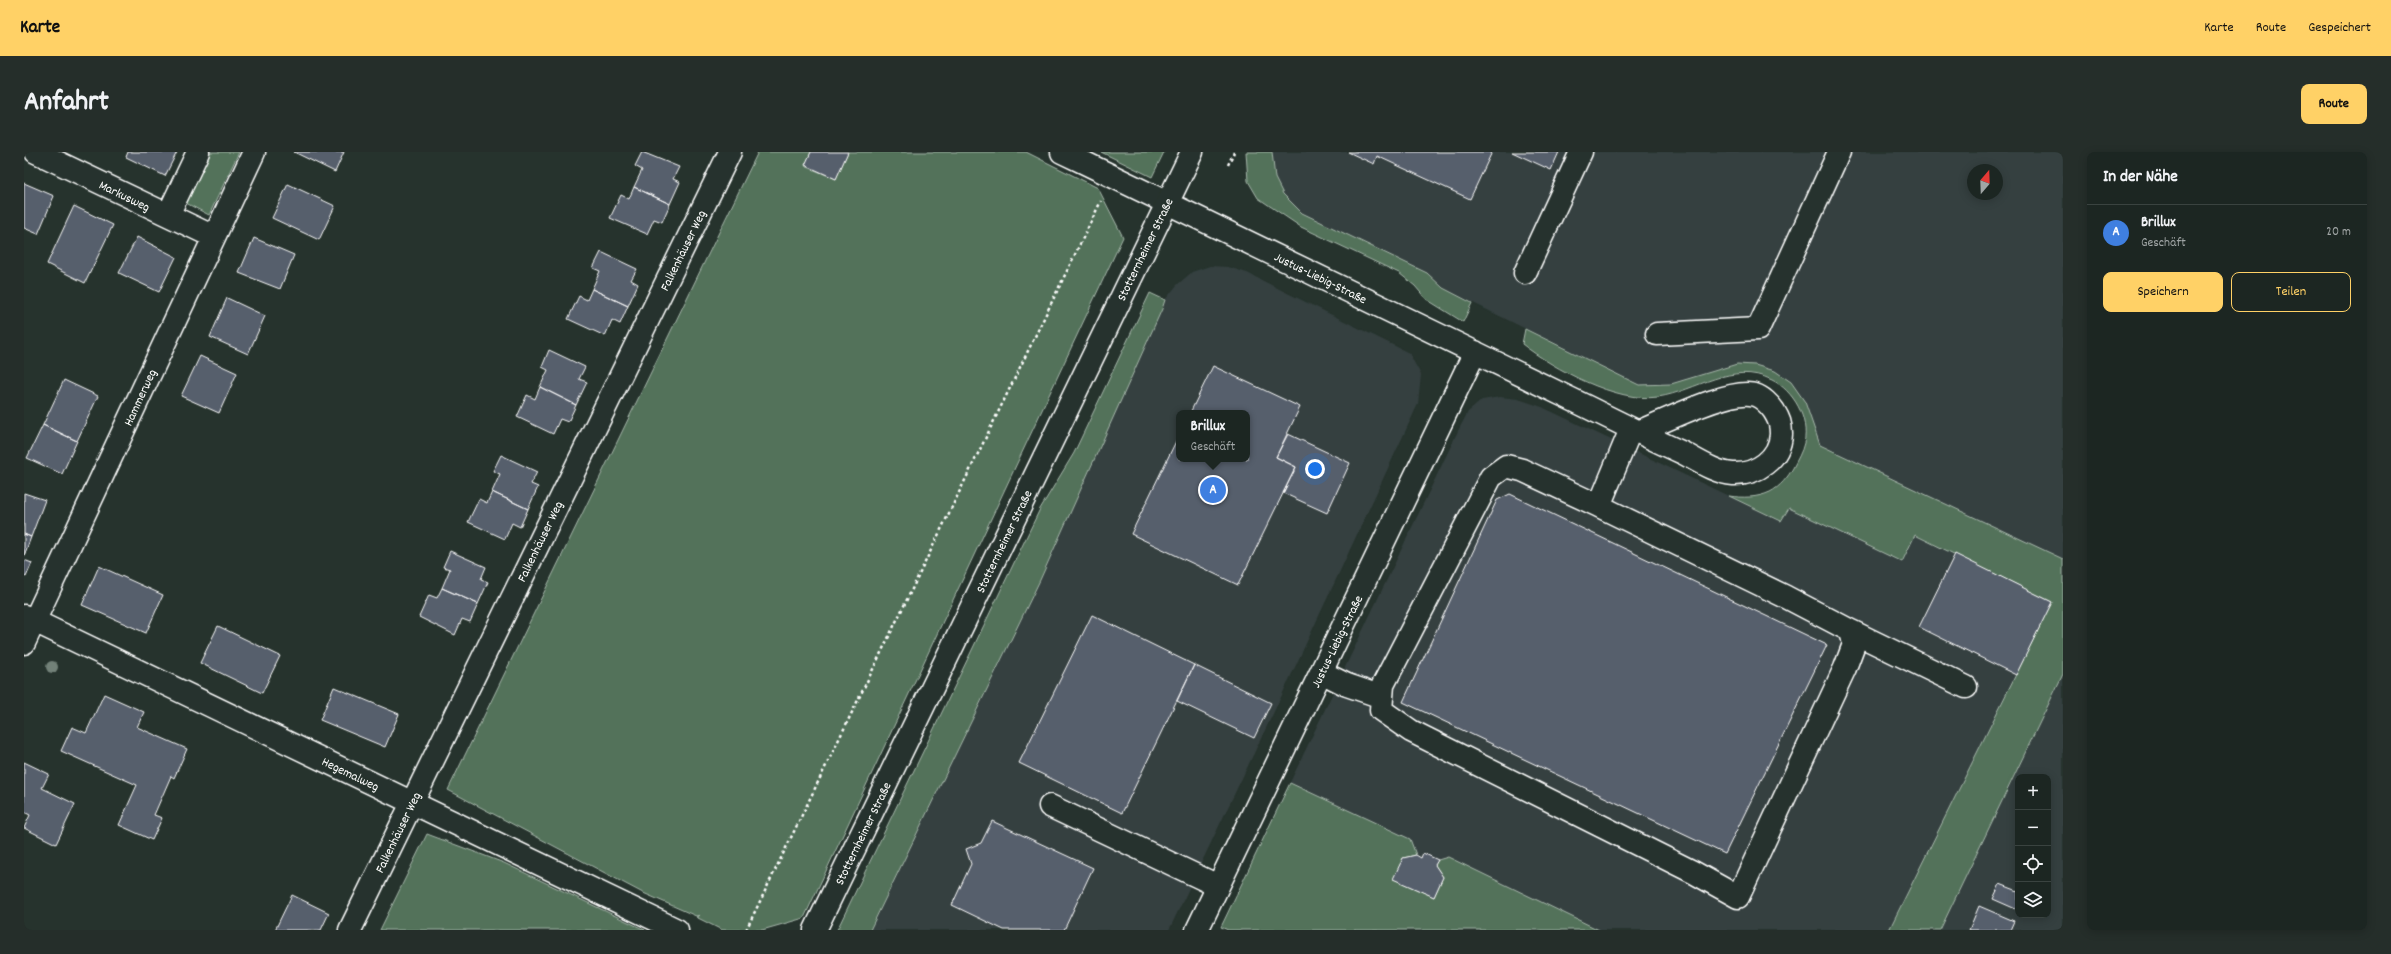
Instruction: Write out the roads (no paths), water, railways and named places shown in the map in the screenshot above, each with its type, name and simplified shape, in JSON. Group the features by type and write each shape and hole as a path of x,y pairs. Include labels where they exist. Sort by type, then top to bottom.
{"street":[{"name":"Markusweg","path":"36,152 214,237"},
{"path":"168,215 198,152"},
{"name":"Hammerweg","path":"24,643 29,618 254,152"},
{"name":"Falkenhäuser Weg","path":"350,930 411,802 730,152"},
{"name":"Justus-Liebig-Straße","path":"1062,152 1168,202 1475,352 1635,430 1713,468 1731,474 1750,473 1766,465 1781,437 1780,422 1771,406 1756,395 1740,394 1719,399 1635,430"},
{"name":"Stotternheimer Straße","path":"815,930 1192,152"},
{"path":"1525,273 1581,152"},
{"path":"1657,334 1758,329 1839,152"},
{"name":"Justus-Liebig-Straße","path":"1197,930 1475,352"},
{"path":"1599,506 1635,430"},
{"path":"1851,631 1854,644 1844,668 1738,897 1679,865 1412,731 1381,710 1383,685 1491,477 1506,466 1522,470 1599,506 1966,687"},
{"name":"Hegemalweg","path":"29,618 677,930"},
{"path":"1321,672 1382,697"},
{"path":"1050,806 1218,886"}],"place":[{"name":"Brillux","path":"1213,490"}]}
